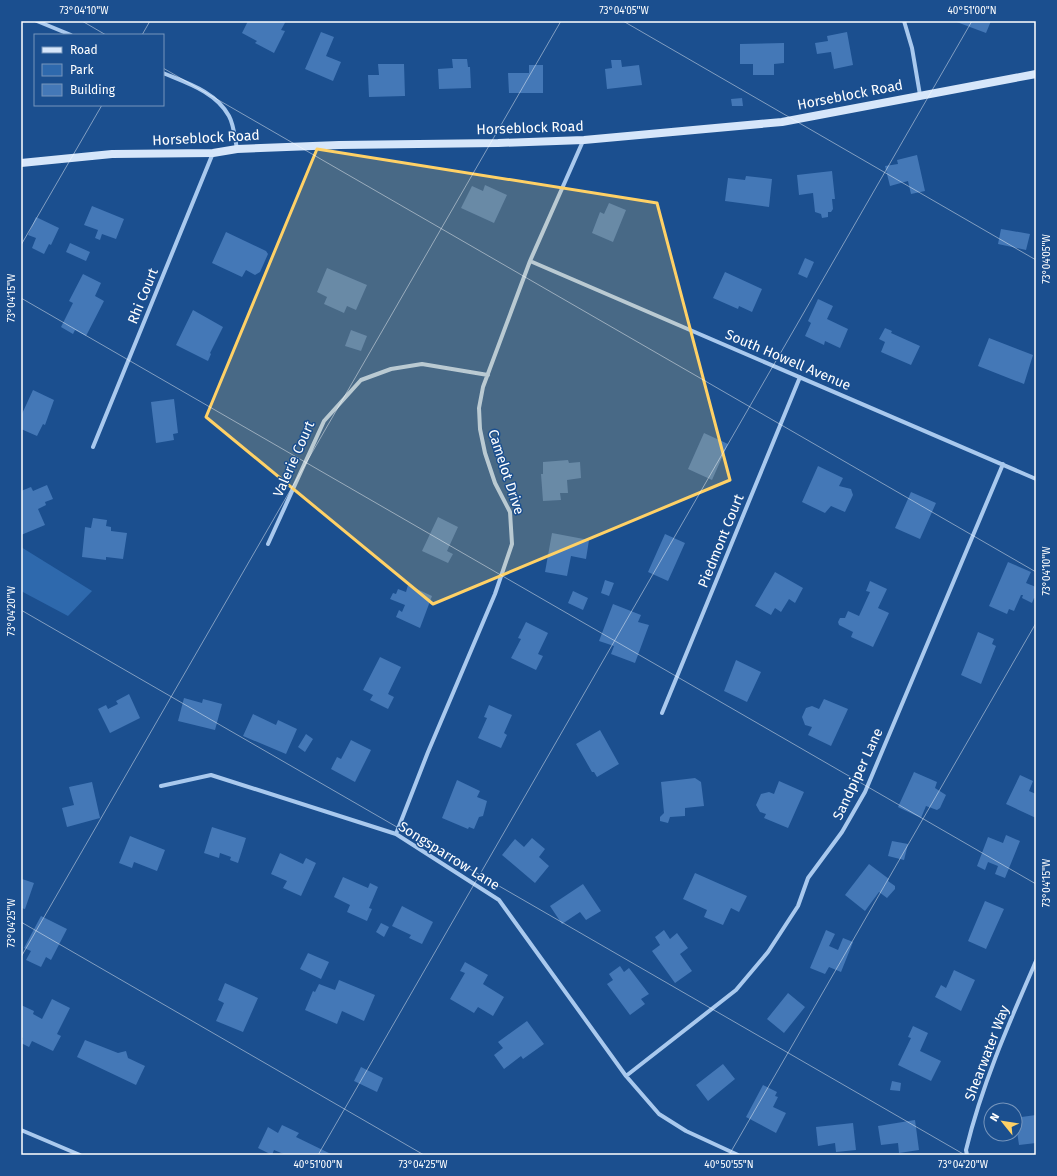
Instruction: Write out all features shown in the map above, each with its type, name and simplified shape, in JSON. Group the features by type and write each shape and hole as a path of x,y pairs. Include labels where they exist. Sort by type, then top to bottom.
{"street":[{"path":"37,21 69,34"},
{"path":"904,21 912,48 920,95"},
{"path":"164,73 197,87 216,99 229,117 237,149"},
{"name":"Horseblock Road","path":"21,163 112,154 213,153 237,149 584,140 782,122 1036,74"},
{"name":"Camelot Drive","path":"396,834 428,752 495,594 512,544 510,512 495,483 485,453 480,429 479,408 483,386 530,261 584,140"},
{"name":"Rhi Court","path":"93,447 213,153"},
{"name":"South Howell Avenue","path":"530,261 1003,464 1036,480"},
{"name":"Valerie Court","path":"268,544 324,421 361,380 391,369 422,364 488,374"},
{"name":"Piedmont Court","path":"662,713 800,377"},
{"name":"Sandpiper Lane","path":"626,1076 736,990 768,952 798,906 808,878 842,832 864,792 1003,464"},
{"name":"Songsparrow Lane","path":"161,786 211,775 396,834 499,900 626,1076 659,1114 686,1131 738,1155"},
{"name":"Shearwater Way","path":"967,1155 966,1150 973,1120 990,1070 1036,961"},
{"path":"21,1130 80,1155"}],"highlighted area":[{"path":"317,149 657,203 730,480 433,604 206,417"}],"green space":[{"path":"21,547 92,591 68,616 21,591"}],"building":[{"path":"248,21 286,21 281,30 285,31 274,53 255,43 257,41 242,33"},
{"path":"954,21 991,21 986,33"},
{"path":"321,32 334,37 326,56 341,62 333,81 305,69"},
{"path":"847,32 853,65 834,69 831,52 817,54 815,43 828,41 827,36"},
{"path":"784,43 784,63 774,64 774,75 753,75 753,64 740,64 740,44"},
{"path":"452,59 467,59 468,67 470,67 471,88 439,89 438,69 453,68"},
{"path":"611,60 621,60 622,67 639,65 642,85 607,89 605,69 612,68"},
{"path":"378,64 404,64 405,96 369,97 368,75 379,75"},
{"path":"529,65 543,65 543,93 509,93 508,73 529,73"},
{"path":"742,98 743,106 732,106 731,99"},
{"path":"917,155 925,191 911,194 908,181 890,186 885,166 898,164 897,160"},
{"path":"832,171 835,199 832,199 833,209 831,212 828,212 828,217 822,218 821,214 815,212 813,193 799,195 797,175"},
{"path":"746,176 772,179 769,207 725,201 728,178 745,180"},
{"path":"485,185 507,195 494,223 461,208 472,186 483,191"},
{"path":"609,203 626,210 613,242 592,233 600,212 604,214"},
{"path":"92,206 124,219 116,239 102,234 100,240 95,238 98,230 84,225"},
{"path":"36,217 59,228 51,245 49,244 44,254 32,248 36,238 28,235"},
{"path":"1001,229 1030,234 1026,250 998,244"},
{"path":"226,232 266,251 268,254 260,272 255,275 246,270 242,277 212,263"},
{"path":"70,243 90,252 86,261 66,252"},
{"path":"805,258 814,262 807,278 798,274"},
{"path":"327,268 367,285 356,310 347,306 344,313 324,304 327,297 317,292"},
{"path":"725,272 762,289 752,312 739,306 738,309 713,298"},
{"path":"83,274 101,283 95,296 104,301 86,336 75,330 73,334 61,327 73,303 69,301"},
{"path":"818,299 833,306 827,319 848,329 840,348 825,341 824,345 805,336 811,323 808,321"},
{"path":"193,310 223,327 210,353 211,354 208,361 176,345"},
{"path":"885,328 892,331 891,333 920,346 911,365 881,352 885,342 879,339"},
{"path":"351,330 367,336 361,351 345,346"},
{"path":"989,338 1033,355 1024,384 978,366"},
{"path":"33,390 54,400 45,425 43,424 37,436 21,429 21,416"},
{"path":"174,399 178,433 173,434 174,440 156,443 151,402"},
{"path":"704,433 728,444 712,480 688,469"},
{"path":"568,460 569,463 580,462 581,478 567,480 568,493 560,493 561,500 543,501 541,474 543,474 543,462"},
{"path":"818,466 843,478 839,486 851,489 853,495 845,512 831,506 825,513 802,502"},
{"path":"47,485 53,499 45,502 46,505 38,509 45,525 21,535 21,491 31,487 33,491"},
{"path":"911,492 936,503 920,539 895,528"},
{"path":"438,517 458,527 447,551 453,554 448,563 422,551"},
{"path":"93,518 107,520 106,526 111,527 111,531 127,533 123,559 106,557 106,560 82,557 85,527 91,528"},
{"path":"552,533 589,540 586,559 571,556 567,576 545,572"},
{"path":"665,534 685,543 668,581 648,572"},
{"path":"1008,562 1031,572 1026,583 1036,587 1036,599 1034,598 1032,603 1022,598 1023,595 1021,595 1014,611 1009,609 1007,614 989,606"},
{"path":"775,572 803,588 795,603 789,599 781,612 775,608 771,615 755,606"},
{"path":"605,580 614,583 609,596 601,593"},
{"path":"870,581 887,589 878,608 889,613 873,647 851,637 853,632 839,625 838,622 840,618 845,618 848,611 859,616 870,592 866,591"},
{"path":"408,585 432,596 420,628 396,617 399,610 402,612 405,605 390,599 393,593 396,594 398,589 406,592"},
{"path":"573,591 588,598 583,610 568,603"},
{"path":"613,604 641,615 638,622 649,625 635,663 611,654 614,646 599,641"},
{"path":"526,622 548,633 538,654 543,656 536,670 511,658 521,639 518,638"},
{"path":"978,632 994,639 992,644 996,646 981,684 961,675"},
{"path":"380,657 401,667 388,694 394,697 388,709 370,700 373,695 363,690"},
{"path":"736,660 761,672 747,702 724,691"},
{"path":"129,694 140,718 110,733 98,709 106,705 108,709 118,704 116,701"},
{"path":"184,698 202,703 203,699 222,704 215,730 178,721"},
{"path":"824,699 848,709 831,746 808,735 812,727 805,725 802,717 806,708 812,706 819,709"},
{"path":"489,705 512,715 504,733 507,735 501,748 478,738 487,718 484,717"},
{"path":"253,714 276,725 278,720 297,729 286,754 243,736"},
{"path":"600,730 619,764 597,777 594,772 592,772 576,744"},
{"path":"306,734 313,739 305,752 298,747"},
{"path":"351,740 371,750 355,782 331,769 337,757 341,759"},
{"path":"914,772 937,782 935,788 946,795 940,808 937,810 926,806 921,818 898,807"},
{"path":"1020,775 1033,781 1029,791 1036,794 1036,818 1006,804"},
{"path":"695,778 701,782 704,806 685,808 685,816 670,817 668,823 660,821 660,817 664,813 661,782"},
{"path":"457,780 480,791 477,797 487,801 483,816 479,817 474,829 469,827 468,829 442,818"},
{"path":"779,781 804,792 788,828 764,818 766,814 760,812 756,805 761,794 769,792 774,794"},
{"path":"92,782 100,818 67,827 62,808 74,805 69,787"},
{"path":"212,827 246,838 238,863 230,860 231,857 220,853 219,858 204,853"},
{"path":"1006,835 1020,841 1005,878 995,874 998,866 988,862 985,870 977,866 988,837 1003,843"},
{"path":"130,836 165,850 157,871 134,862 132,868 119,863"},
{"path":"532,838 545,849 539,857 549,866 535,883 502,855 515,839 524,847"},
{"path":"892,841 908,844 904,860 888,856"},
{"path":"280,853 303,864 306,858 316,863 301,896 283,888 287,881 271,874"},
{"path":"869,864 889,879 888,881 895,886 895,889 887,898 879,892 865,911 845,895"},
{"path":"695,873 747,896 739,912 731,908 723,925 704,917 707,910 683,899"},
{"path":"343,877 368,888 370,883 378,887 369,908 372,909 367,921 347,912 350,905 334,897"},
{"path":"22,879 34,883 25,909 21,908"},
{"path":"583,884 601,911 586,920 580,912 562,924 550,906"},
{"path":"985,901 1004,909 986,949 968,941"},
{"path":"402,906 433,922 422,944 409,938 411,935 392,926"},
{"path":"41,916 67,929 51,960 46,957 41,967 26,960 31,951 24,948"},
{"path":"381,923 389,927 384,937 376,932"},
{"path":"664,930 670,939 677,933 688,948 680,954 692,971 675,983 652,951 660,945 655,937"},
{"path":"826,930 835,934 829,946 838,950 843,938 853,942 841,972 829,967 825,974 810,968"},
{"path":"308,953 329,962 321,979 300,969"},
{"path":"465,962 488,975 483,984 504,997 493,1016 478,1007 474,1013 450,999 465,973 460,971"},
{"path":"620,966 624,972 629,968 649,994 641,999 645,1004 630,1015 607,984 613,980 609,974"},
{"path":"954,970 975,980 961,1011 935,997 941,985 946,988"},
{"path":"339,980 375,995 364,1021 342,1011 337,1024 305,1010 313,991 315,992 319,984 335,990"},
{"path":"225,983 258,998 243,1032 216,1021 224,1003 218,1000"},
{"path":"788,993 805,1007 784,1033 767,1019"},
{"path":"52,999 70,1008 57,1034 61,1036 53,1051 32,1041 29,1047 21,1043 23,1038 21,1037 21,1005 34,1011 33,1014 42,1019"},
{"path":"527,1021 544,1044 523,1059 521,1056 504,1069 494,1055 503,1048 498,1042"},
{"path":"913,1026 928,1033 920,1051 941,1061 931,1081 898,1065 911,1038 908,1037"},
{"path":"85,1040 118,1053 126,1051 128,1058 145,1066 136,1085 77,1057"},
{"path":"723,1064 735,1079 708,1101 696,1085"},
{"path":"361,1067 383,1078 377,1092 354,1081"},
{"path":"892,1081 901,1083 900,1091 890,1090"},
{"path":"763,1085 777,1092 775,1096 778,1097 773,1107 786,1113 776,1133 746,1117"},
{"path":"1036,1115 1036,1143 1019,1145 1019,1142 1023,1142 1023,1117"},
{"path":"915,1120 919,1150 899,1153 898,1143 881,1145 878,1126"},
{"path":"853,1123 856,1150 836,1152 835,1143 818,1146 816,1127"},
{"path":"282,1125 299,1133 296,1137 333,1155 286,1155 274,1150 272,1155 258,1148 268,1127 278,1133"}]}
